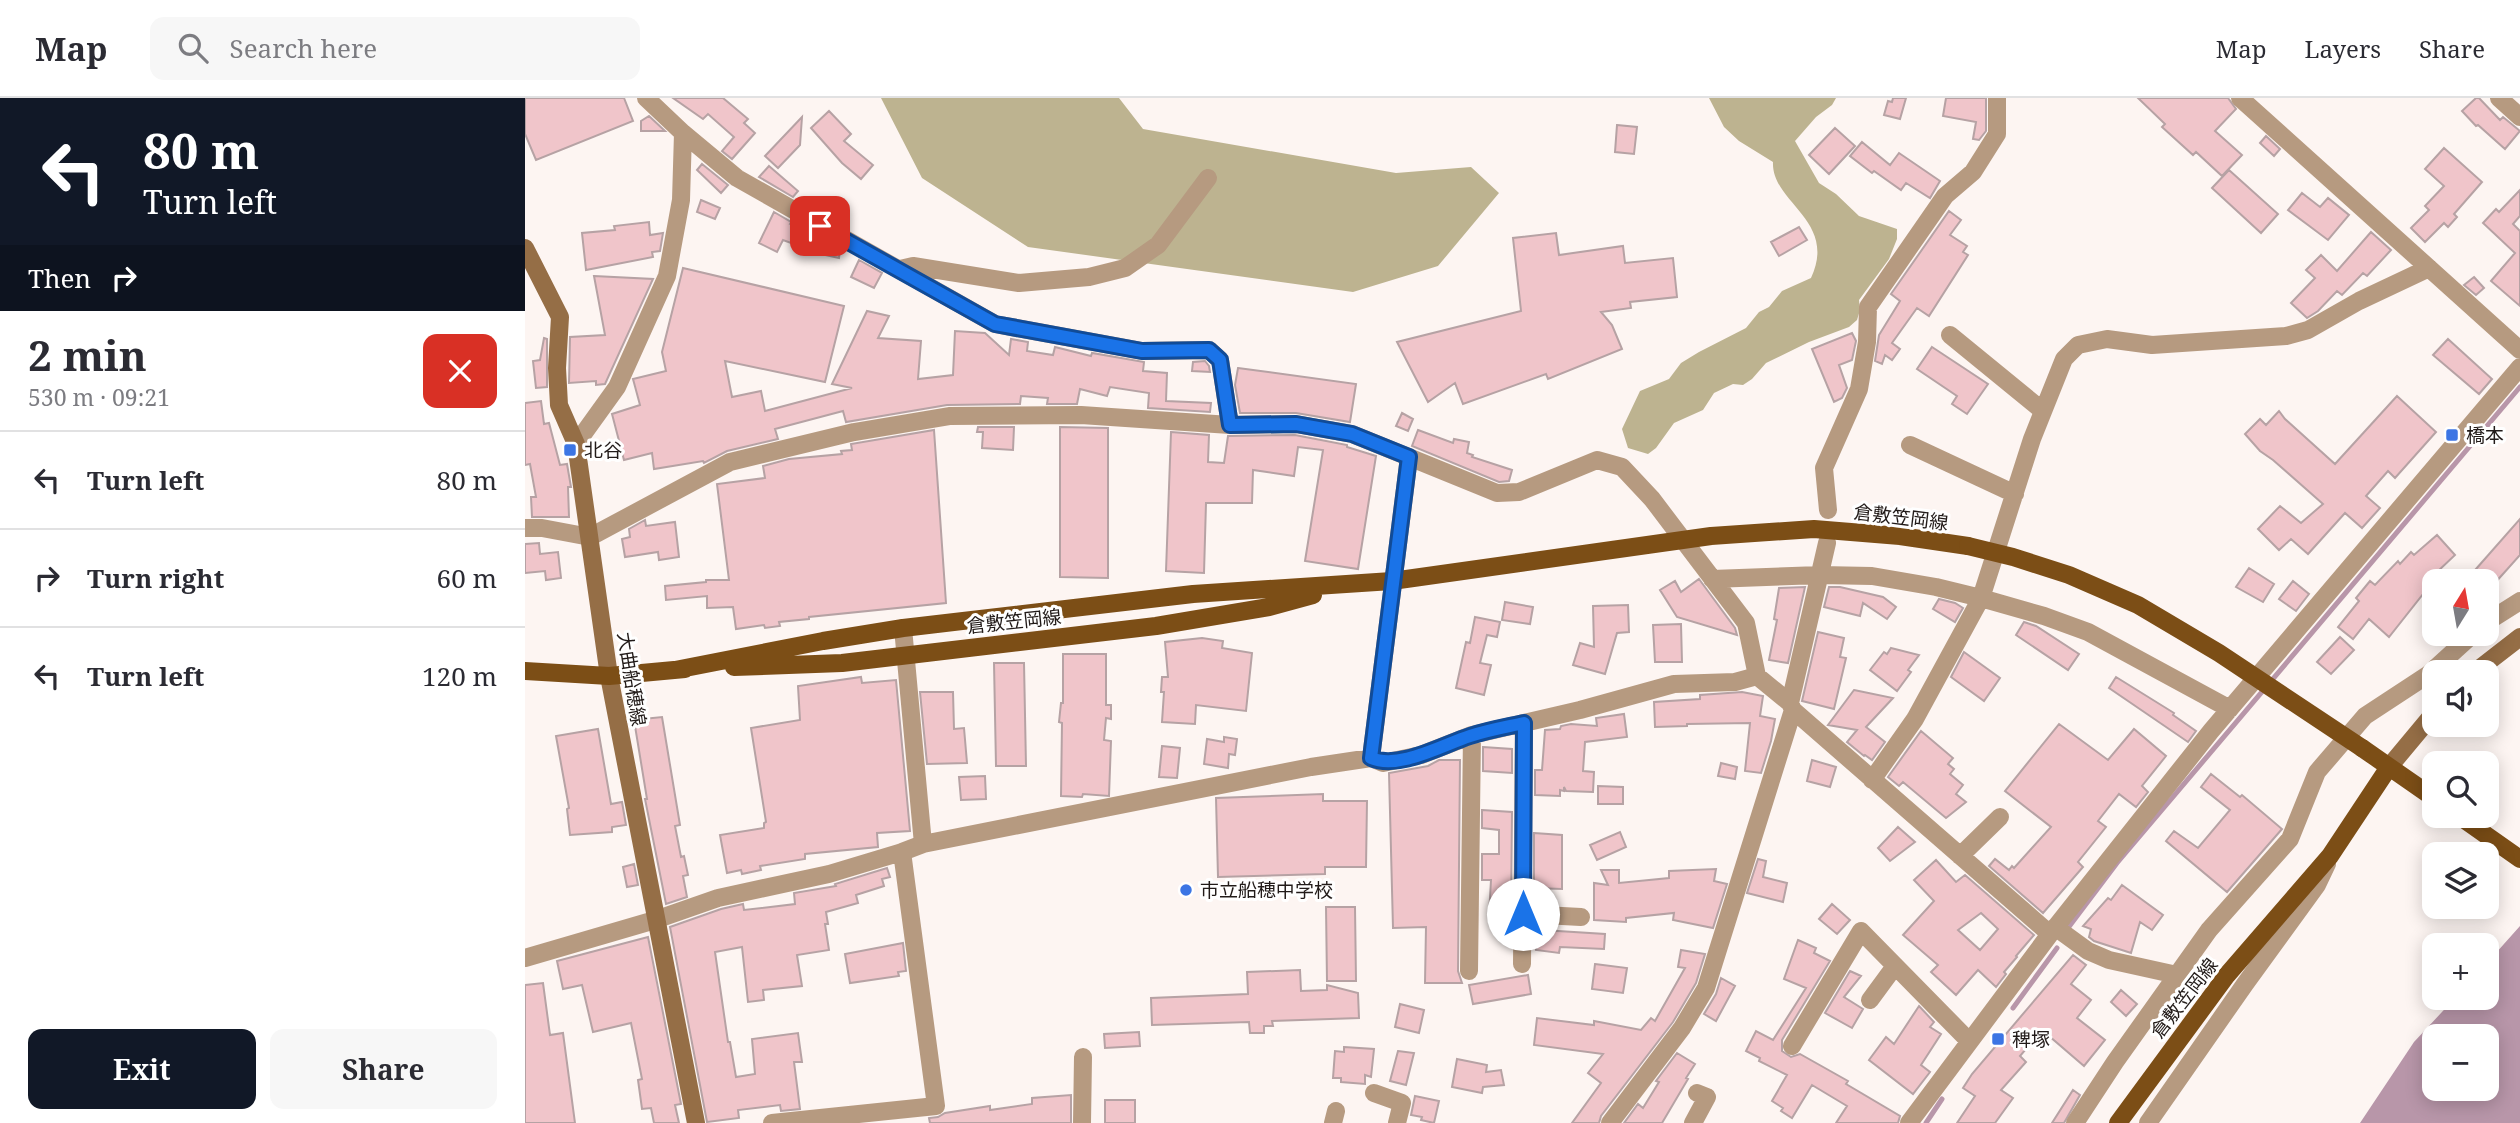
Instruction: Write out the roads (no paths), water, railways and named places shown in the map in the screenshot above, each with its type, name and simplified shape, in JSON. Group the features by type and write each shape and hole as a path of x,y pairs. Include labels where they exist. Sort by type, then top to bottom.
{"main road":[{"name":"大曲船穂線","path":"525,248 559,317 559,405 576,444 609,676 696,1123"},
{"name":"倉敷笠岡線","path":"675,670 823,640 902,628 1193,594 1392,581 1711,536 1814,529 1900,536 1968,546 2069,575 2138,605 2219,653 2422,790"},
{"name":"倉敷笠岡線","path":"525,671 609,676 675,670 842,663 1156,626 1269,607 1353,585"},
{"path":"2490,660 2520,637"},
{"path":"2389,768 2422,728"},
{"name":"倉敷笠岡線","path":"2118,1123 2172,1047 2242,958 2330,856 2389,768"},
{"path":"2476,828 2520,859"}],"street":[{"path":"646,98 737,178 995,324 1142,351 1209,350 1220,360 1230,425"},
{"path":"1828,510 1824,468 1859,389 1867,342 1868,307 1945,196 1973,172 1997,134 1997,98"},
{"path":"2240,98 2520,350"},
{"path":"2500,98 2520,117"},
{"path":"576,444 617,387 667,276 681,200 683,133"},
{"path":"899,269 913,266 1019,283 1089,277 1125,268 1158,245 1208,178"},
{"path":"1872,780 1915,719 1981,598 2043,411 2064,359 2078,345 2107,340 2152,345 2285,336 2308,330 2429,268"},
{"path":"1950,335 2043,411"},
{"path":"1909,1123 2052,930 2230,709 2520,367"},
{"path":"525,528 542,528 590,537 730,462 867,430 949,416 1081,415 1230,425 1296,424 1352,434 1497,493 1519,492 1597,460 1622,467 1652,499 1746,623 1757,676 1872,780 2052,930 2109,960 2176,975"},
{"path":"1910,445 2015,494"},
{"path":"1371,758 1409,457"},
{"path":"1610,1123 1682,1028 1706,988 1792,706 1827,542"},
{"path":"1712,579 1872,576 1981,598 2045,616 2088,632 2230,709"},
{"path":"2499,614 2520,601"},
{"path":"902,628 923,844"},
{"path":"2075,1123 2209,930 2290,839 2317,772 2365,716 2429,674 2460,646"},
{"path":"525,958 655,920 718,898 829,874 923,844 1311,767 1371,758 1383,763 1421,755 1472,735 1674,684 1735,682 1757,676"},
{"path":"1522,964 1524,723"},
{"path":"1469,971 1472,735"},
{"path":"1960,856 2000,817"},
{"path":"772,1123 936,1106 902,852"},
{"path":"2148,1123 2317,885 2330,856"},
{"path":"1523,914 1581,917"},
{"path":"1792,1046 1861,932 1969,1041"},
{"path":"2242,958 2251,965 2251,976"},
{"path":"1870,1000 1895,966"},
{"path":"1082,1123 1083,1056"},
{"path":"1374,1093 1402,1103 1397,1123"},
{"path":"1693,1123 1707,1097 1697,1093"}],"waterway":[{"path":"2068,928 2117,863 2520,387"},
{"path":"2013,1008 2057,948"},
{"path":"1926,1123 1942,1099"}],"place":[{"name":"橋本","path":"2452,435"},
{"name":"北谷","path":"570,450"},
{"name":"市立船穂中学校","path":"1186,890"},
{"name":"稗塚","path":"1998,1039"}]}
